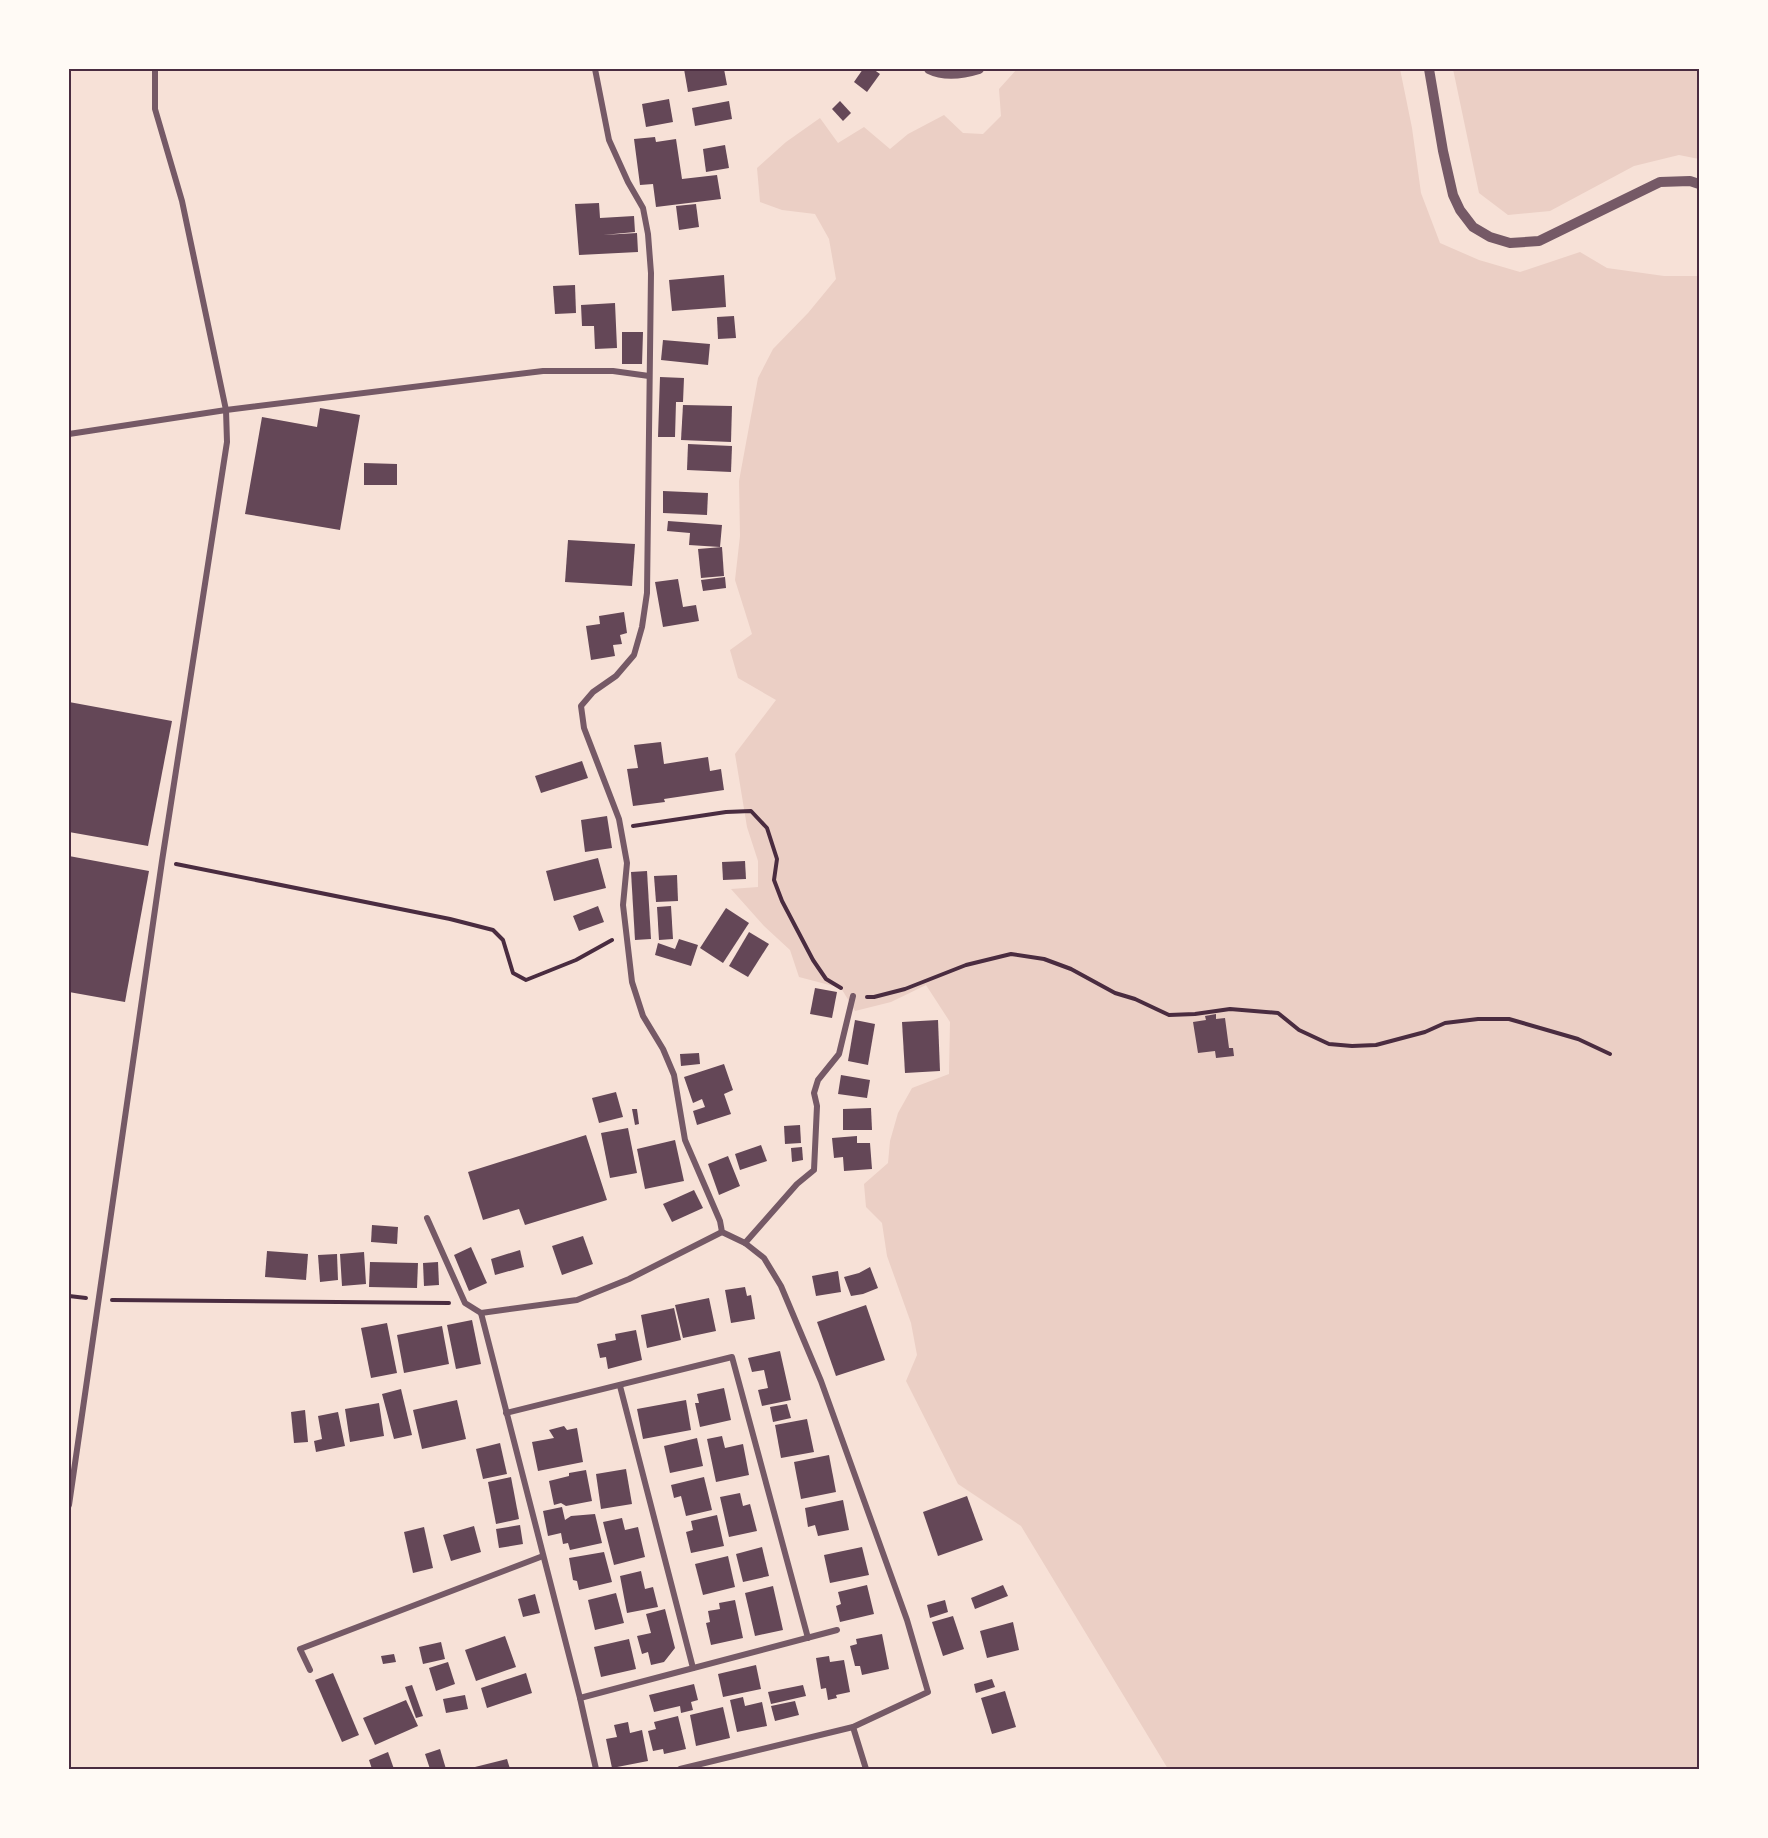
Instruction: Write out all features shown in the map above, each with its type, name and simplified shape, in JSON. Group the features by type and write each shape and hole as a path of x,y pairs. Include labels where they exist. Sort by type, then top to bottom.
{"street":[{"path":"69,1505 162,861 227,442 226,410 182,201 154,109 155,69"},
{"path":"595,69 609,140 643,208 648,234 651,273 647,593 642,627 634,655 616,676 593,692 581,706 584,728 621,828 627,863 623,905 632,982 643,1016 663,1049 674,1075 685,1140 720,1221 722,1232"},
{"path":"929,69 935,72 961,75 979,69"},
{"path":"1429,69 1453,195 1460,210 1473,227 1490,237 1510,243 1539,241 1660,182 1690,181 1699,184"},
{"path":"69,434 226,410 543,370 613,371 649,376"},
{"path":"746,1243 797,1184 814,1170 817,1106 814,1093 818,1080 839,1054 853,996"},
{"path":"427,1218 465,1303 481,1313 577,1300 629,1279 722,1232"},
{"path":"680,1769 853,1727 928,1692 907,1620 821,1381 782,1286 764,1258 746,1243 722,1232"},
{"path":"481,1313 580,1698 596,1769"},
{"path":"506,1413 732,1358 808,1638"},
{"path":"620,1386 693,1668"},
{"path":"310,1670 300,1649 543,1556"},
{"path":"580,1698 837,1630"},
{"path":"853,1727 866,1769"}],"path":[{"path":"621,828 726,812 751,811 767,828 777,859 774,880 782,901 813,960 826,979 853,996 874,997 966,965 1011,954 1044,959 1071,969 1115,993 1135,999 1169,1015 1230,1009 1278,1013 1299,1030 1329,1044 1376,1045 1425,1032 1445,1023 1478,1019 1509,1019 1578,1039 1610,1054"},
{"path":"162,861 450,919 493,930 503,940 513,973 526,980 576,960 626,933"},
{"path":"69,1296 99,1299 465,1303"}],"shaded area":[{"path":"1017,69 1400,69 1412,128 1421,193 1440,243 1479,260 1520,272 1580,252 1607,268 1664,276 1699,276 1699,1769 1168,1769 1021,1526 958,1484 906,1381 917,1355 911,1323 887,1256 882,1223 866,1207 864,1184 888,1163 890,1141 898,1113 912,1088 949,1074 950,1022 926,985 891,1002 855,1011 841,988 799,977 790,950 764,926 731,889 758,887 758,861 747,827 735,754 776,700 738,678 730,650 752,634 735,580 740,536 739,481 758,378 773,349 808,313 836,279 829,239 815,214 782,210 760,202 757,168 786,142 820,118 838,143 864,127 890,149 908,134 944,115 963,133 983,134 1001,116 999,89"},
{"path":"1453,69 1699,69 1699,159 1679,155 1634,166 1550,211 1508,215 1479,193"}],"building":[{"path":"684,69 724,69 727,85 688,92"},
{"path":"863,69 873,69 880,74 867,92 854,82"},
{"path":"669,99 673,122 646,127 642,104"},
{"path":"729,101 732,119 695,126 692,108"},
{"path":"840,101 851,113 843,121 832,109"},
{"path":"655,137 656,142 676,139 682,179 717,175 721,199 656,207 653,184 640,185 634,139"},
{"path":"725,145 729,168 706,172 703,149"},
{"path":"599,203 600,218 634,216 635,232 603,235 637,233 638,252 579,255 575,204"},
{"path":"696,204 699,227 679,230 676,206"},
{"path":"724,275 726,307 672,311 669,280"},
{"path":"575,285 576,313 555,314 553,286"},
{"path":"615,303 617,348 595,349 594,326 582,326 581,305"},
{"path":"734,316 736,338 718,339 717,317"},
{"path":"622,332 643,332 642,364 622,364"},
{"path":"663,340 710,344 708,365 661,360"},
{"path":"660,377 684,378 683,402 676,402 675,437 658,437"},
{"path":"683,405 732,406 731,442 681,440"},
{"path":"320,408 360,415 340,530 245,514 262,417 317,427"},
{"path":"688,444 732,446 731,472 687,470"},
{"path":"364,463 397,464 397,485 364,485"},
{"path":"663,491 708,493 707,515 663,513"},
{"path":"668,521 722,525 720,547 689,545 690,533 667,531"},
{"path":"568,540 635,544 632,586 565,582"},
{"path":"722,547 724,576 701,578 698,549"},
{"path":"725,577 726,588 703,591 701,580"},
{"path":"678,579 683,607 696,605 699,621 663,627 655,582"},
{"path":"624,612 627,633 620,635 622,644 613,645 615,656 591,660 586,626 600,624 599,616"},
{"path":"69,702 172,721 148,846 69,832"},
{"path":"661,742 664,764 708,757 710,771 721,769 724,790 633,806 627,769 638,768 634,745"},
{"path":"582,761 588,778 541,793 535,776"},
{"path":"607,816 612,848 585,852 581,820"},
{"path":"69,856 149,871 125,1002 69,992"},
{"path":"598,858 606,888 554,901 546,871"},
{"path":"745,861 746,879 723,880 722,862"},
{"path":"647,871 651,939 635,940 631,872"},
{"path":"677,875 678,901 656,902 654,876"},
{"path":"598,906 604,922 579,931 573,916"},
{"path":"671,906 673,939 659,940 657,907"},
{"path":"726,908 749,923 723,963 700,948"},
{"path":"749,932 769,944 748,977 729,966"},
{"path":"679,939 698,945 691,966 655,955 658,943 675,949"},
{"path":"815,988 837,992 832,1018 810,1014"},
{"path":"1216,1014 1216,1019 1225,1018 1229,1048 1233,1048 1234,1056 1216,1058 1215,1051 1198,1053 1193,1022 1206,1020 1205,1016"},
{"path":"855,1020 875,1024 868,1065 848,1061"},
{"path":"938,1020 940,1071 905,1073 902,1022"},
{"path":"699,1053 700,1064 681,1066 680,1054"},
{"path":"724,1064 733,1090 724,1094 731,1114 697,1125 693,1111 705,1107 702,1099 693,1103 684,1077"},
{"path":"841,1075 870,1080 867,1098 838,1094"},
{"path":"616,1092 623,1117 599,1123 592,1098"},
{"path":"871,1108 872,1130 843,1130 843,1109"},
{"path":"632,1109 637,1109 639,1124 635,1125"},
{"path":"800,1125 801,1143 785,1144 784,1126"},
{"path":"628,1128 637,1173 610,1178 601,1133"},
{"path":"586,1135 607,1200 525,1225 519,1209 483,1220 468,1172"},
{"path":"857,1136 857,1143 870,1143 872,1169 844,1171 843,1157 834,1158 832,1138"},
{"path":"675,1140 684,1181 645,1189 637,1149"},
{"path":"761,1145 767,1161 740,1170 735,1154"},
{"path":"802,1147 803,1160 792,1162 791,1148"},
{"path":"728,1156 740,1186 719,1195 708,1164"},
{"path":"694,1190 703,1208 672,1222 663,1204"},
{"path":"372,1225 398,1227 397,1244 371,1242"},
{"path":"583,1236 593,1264 562,1275 552,1246"},
{"path":"471,1247 487,1283 469,1291 454,1255"},
{"path":"520,1250 524,1267 495,1275 491,1259"},
{"path":"267,1251 308,1254 306,1280 265,1277"},
{"path":"364,1252 366,1284 342,1286 340,1254"},
{"path":"337,1254 338,1280 320,1282 318,1255"},
{"path":"370,1262 418,1263 417,1288 369,1287"},
{"path":"438,1262 439,1285 424,1286 423,1263"},
{"path":"870,1267 878,1288 851,1296 844,1277"},
{"path":"838,1271 841,1292 816,1296 812,1276"},
{"path":"745,1287 747,1296 751,1295 755,1319 731,1323 725,1290"},
{"path":"709,1298 716,1331 683,1338 675,1305"},
{"path":"866,1305 885,1360 836,1376 817,1322"},
{"path":"674,1308 681,1340 647,1348 641,1315"},
{"path":"472,1320 481,1364 456,1369 447,1325"},
{"path":"387,1323 397,1373 371,1378 361,1328"},
{"path":"442,1326 449,1364 404,1373 397,1335"},
{"path":"636,1330 642,1360 608,1369 606,1357 600,1358 597,1344 616,1340 615,1334"},
{"path":"780,1351 791,1400 762,1406 758,1390 768,1388 764,1370 752,1372 748,1358"},
{"path":"724,1388 731,1420 700,1427 695,1403 699,1403 697,1394"},
{"path":"401,1389 412,1435 394,1439 382,1394"},
{"path":"457,1400 466,1439 422,1449 413,1410"},
{"path":"686,1400 691,1430 643,1439 637,1409"},
{"path":"379,1403 384,1436 350,1442 345,1409"},
{"path":"787,1404 791,1418 773,1422 770,1407"},
{"path":"305,1410 308,1442 294,1443 291,1412"},
{"path":"338,1412 345,1446 316,1452 314,1441 322,1439 318,1416"},
{"path":"807,1419 814,1452 781,1458 775,1425"},
{"path":"564,1426 567,1430 577,1428 583,1462 538,1471 532,1442 554,1438 549,1430"},
{"path":"722,1436 725,1448 743,1444 749,1475 716,1482 707,1439"},
{"path":"697,1438 703,1466 670,1473 664,1446"},
{"path":"500,1443 507,1474 483,1479 476,1449"},
{"path":"829,1455 836,1492 801,1499 794,1462"},
{"path":"626,1469 632,1504 601,1509 596,1474"},
{"path":"586,1470 592,1501 566,1506 561,1503 554,1505 549,1481 569,1476 569,1473"},
{"path":"511,1477 519,1519 496,1524 488,1482"},
{"path":"704,1477 712,1510 686,1516 681,1496 674,1498 671,1485"},
{"path":"740,1493 743,1506 750,1504 757,1531 729,1537 720,1497"},
{"path":"967,1496 983,1540 938,1556 923,1512"},
{"path":"843,1500 849,1530 818,1536 815,1525 808,1527 805,1508"},
{"path":"562,1507 565,1520 571,1516 595,1514 602,1543 570,1550 568,1543 563,1544 561,1533 548,1536 543,1511"},
{"path":"717,1515 724,1546 691,1553 686,1532 693,1530 691,1521"},
{"path":"622,1518 625,1530 638,1527 645,1557 614,1565 603,1522"},
{"path":"520,1525 523,1544 499,1548 496,1529"},
{"path":"474,1526 481,1552 451,1561 443,1535"},
{"path":"424,1527 433,1568 413,1573 404,1532"},
{"path":"762,1547 769,1576 743,1582 736,1554"},
{"path":"862,1547 869,1575 830,1583 824,1555"},
{"path":"604,1552 612,1582 579,1590 577,1581 573,1580 569,1558"},
{"path":"728,1556 735,1587 703,1595 695,1564"},
{"path":"641,1571 645,1589 653,1587 658,1607 627,1613 620,1576"},
{"path":"867,1585 874,1614 840,1622 836,1606 841,1604 838,1592"},
{"path":"1003,1585 1008,1596 975,1609 971,1598"},
{"path":"773,1586 783,1630 755,1636 745,1593"},
{"path":"616,1593 624,1623 595,1630 588,1600"},
{"path":"535,1594 540,1613 523,1617 518,1599"},
{"path":"735,1600 743,1638 711,1645 706,1623 710,1622 708,1611 720,1609 719,1603"},
{"path":"945,1600 948,1612 930,1618 927,1605"},
{"path":"665,1609 675,1648 664,1662 651,1665 648,1652 642,1654 637,1636 651,1633 646,1614"},
{"path":"953,1616 964,1649 943,1656 932,1622"},
{"path":"1013,1622 1019,1650 987,1658 980,1631"},
{"path":"882,1634 889,1669 862,1675 860,1666 855,1666 850,1646 857,1644 856,1639"},
{"path":"505,1636 516,1667 476,1681 465,1650"},
{"path":"629,1639 636,1669 601,1677 594,1647"},
{"path":"441,1642 445,1659 423,1664 419,1647"},
{"path":"394,1654 396,1662 383,1664 381,1656"},
{"path":"829,1656 830,1662 844,1660 850,1692 836,1695 837,1698 828,1700 826,1688 821,1689 816,1658"},
{"path":"448,1662 455,1684 436,1691 429,1668"},
{"path":"756,1665 761,1689 723,1697 718,1674"},
{"path":"333,1673 359,1735 342,1742 315,1680"},
{"path":"526,1673 532,1693 487,1708 481,1688"},
{"path":"992,1679 995,1687 976,1693 974,1684"},
{"path":"694,1684 698,1700 691,1702 693,1710 681,1713 680,1706 654,1712 649,1695"},
{"path":"412,1685 423,1716 416,1718 405,1687"},
{"path":"803,1685 806,1696 771,1704 768,1692"},
{"path":"1005,1691 1016,1727 992,1734 981,1698"},
{"path":"465,1695 468,1709 446,1713 443,1699"},
{"path":"743,1697 745,1706 762,1702 767,1726 737,1732 730,1700"},
{"path":"406,1700 418,1726 375,1745 363,1718"},
{"path":"795,1701 799,1715 775,1721 771,1706"},
{"path":"723,1707 730,1738 696,1746 690,1715"},
{"path":"678,1716 686,1749 664,1754 663,1749 653,1751 648,1731 656,1729 654,1722"},
{"path":"628,1722 630,1733 642,1730 648,1761 612,1768 606,1739 617,1737 614,1725"},
{"path":"440,1749 446,1769 430,1769 425,1754"},
{"path":"388,1752 394,1769 372,1769 369,1760"},
{"path":"507,1759 510,1769 471,1769 471,1768"}]}
